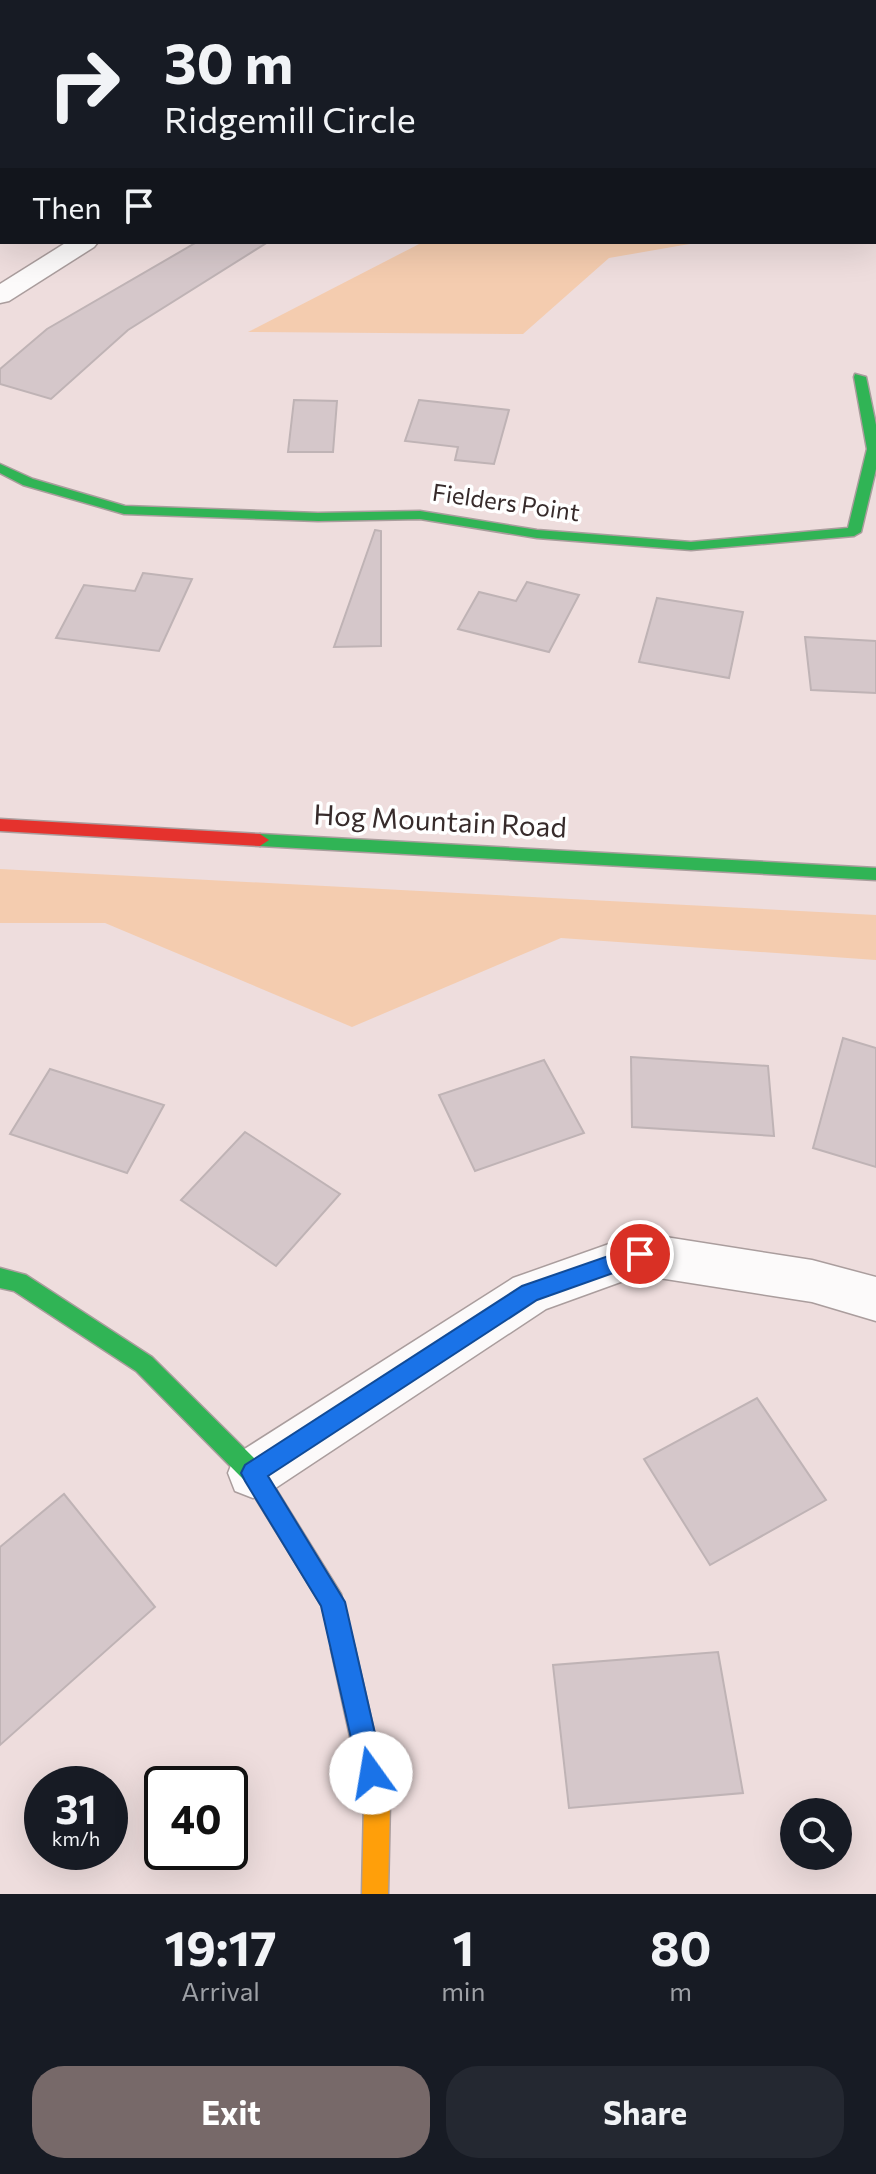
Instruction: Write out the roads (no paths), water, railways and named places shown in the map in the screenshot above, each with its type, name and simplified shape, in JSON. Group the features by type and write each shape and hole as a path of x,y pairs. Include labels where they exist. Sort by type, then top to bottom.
{"street":[{"path":"0,295 82,244"},
{"name":"Fielders Point","path":"0,468 28,482 124,510 318,517 420,515 537,534 691,546 854,532 874,449 860,377"},
{"name":"Hog Mountain Road","path":"0,825 876,874"},
{"path":"253,1473 530,1293 640,1254 812,1281 876,1299"},
{"path":"0,1278 19,1282 144,1364 253,1473 333,1602 377,1801 375,1894"}]}
